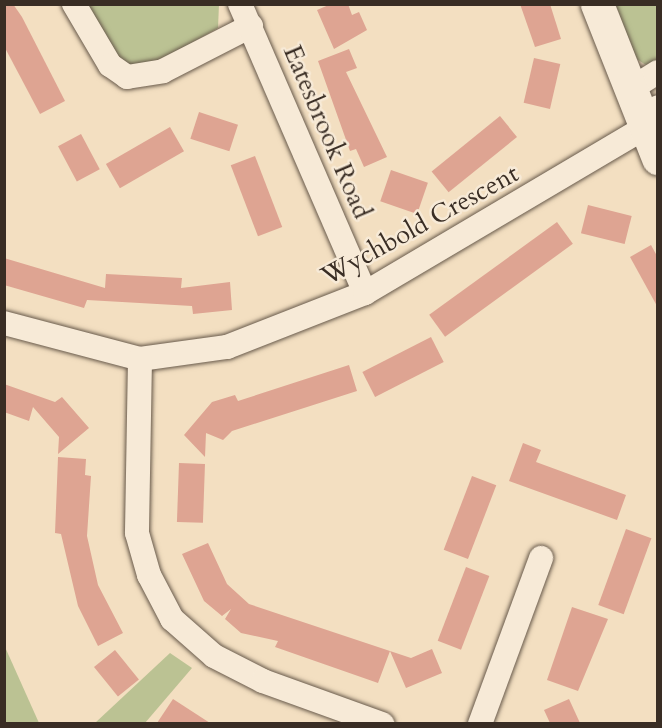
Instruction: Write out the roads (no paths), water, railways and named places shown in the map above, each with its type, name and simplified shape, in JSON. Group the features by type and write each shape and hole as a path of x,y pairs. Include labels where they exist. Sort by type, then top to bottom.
{"street":[{"name":"Eatesbrook Road","path":"74,4 110,65 127,77 163,71 245,15 366,294"},
{"path":"597,4 629,90 651,117 657,158"},
{"path":"629,90 657,72"},
{"name":"Wychbold Crescent","path":"4,323 140,359 226,347 366,294 651,117"},
{"path":"140,359 137,533 149,575 172,619 214,656 263,681 382,723"},
{"path":"480,723 541,558"}]}
